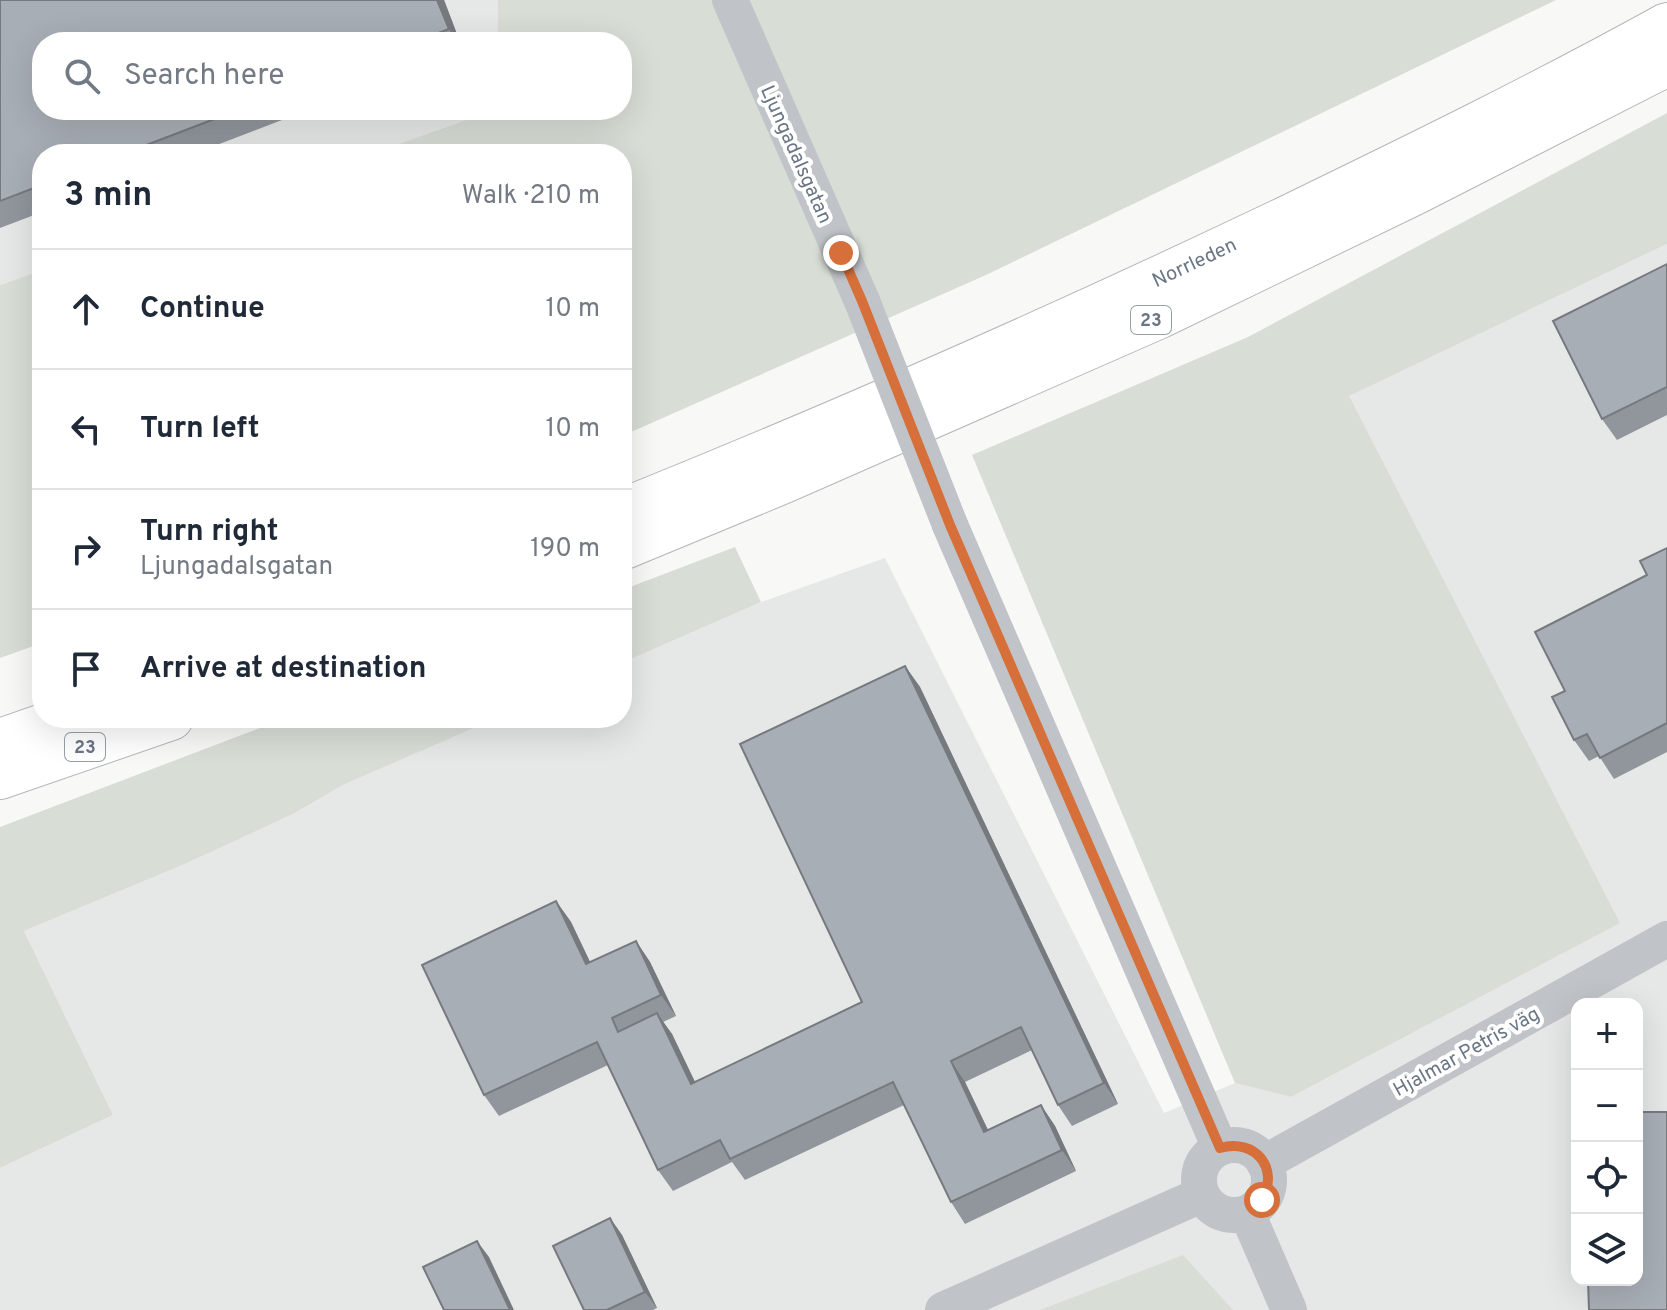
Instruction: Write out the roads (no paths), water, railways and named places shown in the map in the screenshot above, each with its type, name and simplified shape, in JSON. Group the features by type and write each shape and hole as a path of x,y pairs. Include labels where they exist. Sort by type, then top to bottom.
{"highway":[{"name":"Norrleden","path":"632,507 771,451 1145,286 1400,163 1667,25"},
{"name":"Norrleden","path":"632,544 784,481 1160,316 1416,192 1667,64"},
{"name":"23","path":"0,741 37,728"},
{"name":"23","path":"0,777 142,728"}],"street":[{"name":"Ljungadalsgatan","path":"730,0 862,301 950,525 1220,1148"},
{"name":"Hjalmar Petris väg","path":"1264,1163 1667,939"},
{"path":"1230,1145 1249,1149 1258,1154 1264,1163 1268,1171 1267,1191 1256,1208 1247,1213 1225,1215 1207,1204 1201,1195 1201,1168 1205,1159 1220,1148 1230,1145"},
{"path":"943,1310 1201,1195"},
{"path":"1247,1213 1289,1310"}]}
